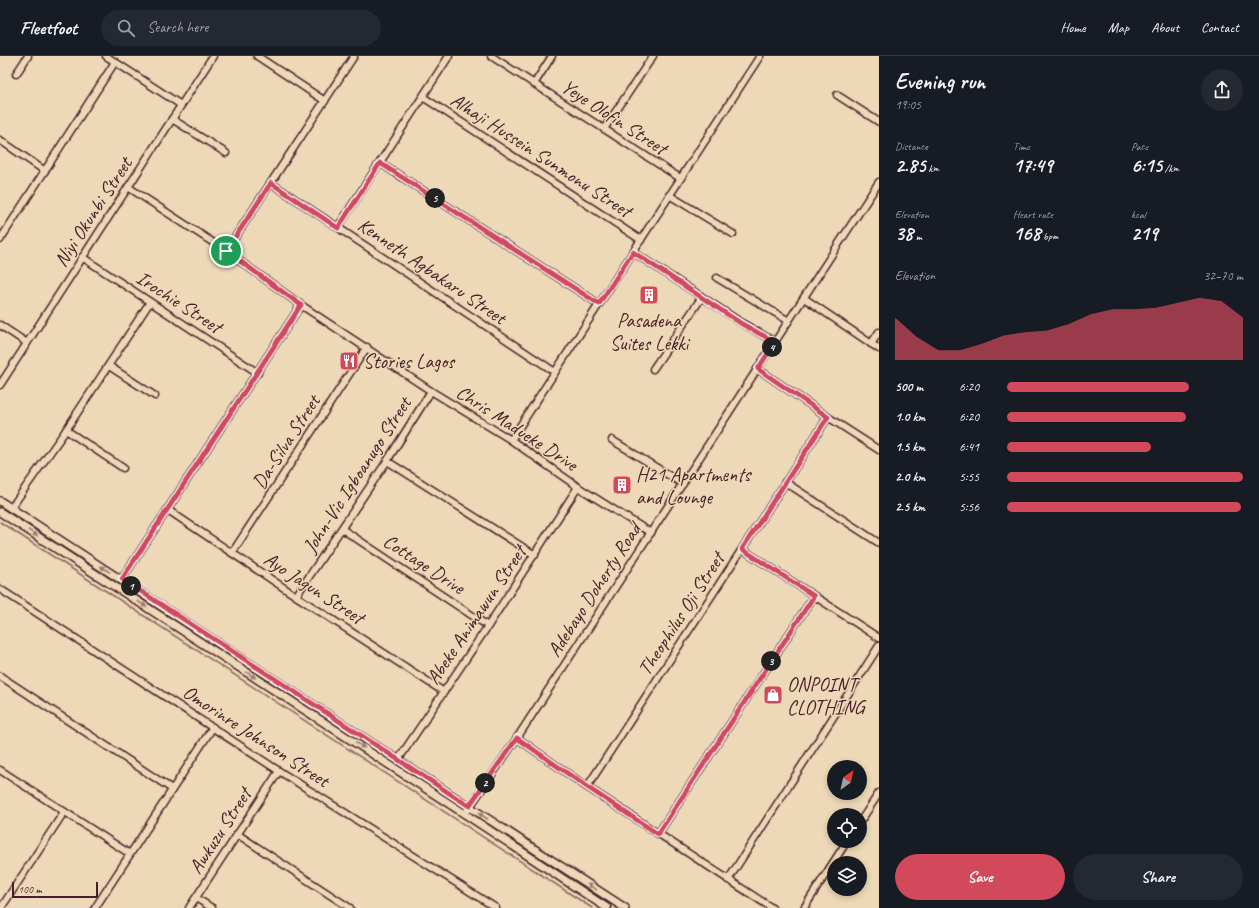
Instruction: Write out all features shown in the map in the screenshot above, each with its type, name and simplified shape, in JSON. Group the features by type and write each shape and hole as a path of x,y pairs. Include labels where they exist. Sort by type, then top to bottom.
{"main road":[{"path":"0,501 122,579 625,908"},
{"path":"0,512 607,908"}],"street":[{"path":"16,74 28,56"},
{"path":"106,56 181,105"},
{"name":"Niyi Okunbi Street","path":"0,385 213,56"},
{"path":"257,56 325,101"},
{"path":"226,251 354,56"},
{"path":"338,228 449,56"},
{"name":"Yeye Olofin Street","path":"491,56 680,178"},
{"path":"534,84 552,56"},
{"path":"604,129 653,56"},
{"path":"511,440 760,56"},
{"path":"0,240 115,62"},
{"path":"837,95 879,122"},
{"name":"Alhaji Hussein Sunmonu Street","path":"423,98 641,240"},
{"path":"172,119 226,153"},
{"path":"0,140 45,171"},
{"path":"380,163 599,304"},
{"name":"Adebayo Doherty Road","path":"465,814 469,806 517,738 879,182"},
{"name":"Kenneth Agbakaru Street","path":"271,183 555,372"},
{"name":"Chris Madueke Drive","path":"128,187 226,251 301,305 432,391 511,440 578,487 651,533"},
{"path":"669,195 733,234"},
{"path":"633,252 742,324 775,342"},
{"name":"Irochie Street","path":"82,257 258,373"},
{"path":"717,278 789,321"},
{"path":"654,369 702,297"},
{"path":"804,298 879,349"},
{"path":"11,508 66,430 150,302"},
{"path":"122,579 301,305"},
{"path":"0,325 27,343"},
{"path":"871,344 879,332"},
{"name":"Da-Silva Street","path":"232,553 367,347"},
{"path":"109,366 155,396"},
{"path":"758,369 879,450"},
{"name":"John-Vic Igboanugo Street","path":"296,596 387,462 432,391"},
{"name":"Theophilus Oji Street","path":"587,787 828,417"},
{"path":"66,430 123,468"},
{"path":"612,440 683,484"},
{"path":"387,462 535,555"},
{"path":"785,482 879,543"},
{"name":"Abeke Animawun Street","path":"398,760 535,555 578,487"},
{"name":"Ayo Jagun Street","path":"168,510 296,596 444,692"},
{"name":"Cottage Drive","path":"342,529 488,626"},
{"path":"742,549 879,638"},
{"name":"Omorinre Johnson Street","path":"0,589 279,771 496,908"},
{"path":"658,834 814,596"},
{"path":"728,880 879,646"},
{"path":"0,676 172,789"},
{"path":"95,908 213,727"},
{"path":"517,738 587,787 772,908"},
{"path":"0,770 130,854"},
{"name":"Awkuzu Street","path":"189,908 279,771"},
{"path":"867,811 879,793"},
{"path":"1,908 64,812"},
{"path":"237,834 350,908"},
{"path":"804,908 843,848"},
{"path":"196,898 212,908"}],"waterway":[{"path":"0,522 592,908"}],"place":[{"name":"Pasadena Suites Lekki","path":"649,295"},
{"name":"Stories Lagos","path":"349,361"},
{"name":"H21 Apartments and Lounge","path":"622,485"},
{"name":"ONPOINT CLOTHING","path":"773,695"}],"route":[{"path":"380,163 599,304 633,252 742,324 775,342 758,369 828,417 742,549 814,596 658,834 517,738 469,806 122,579 301,305 226,251 271,183 338,228 380,163"}]}
